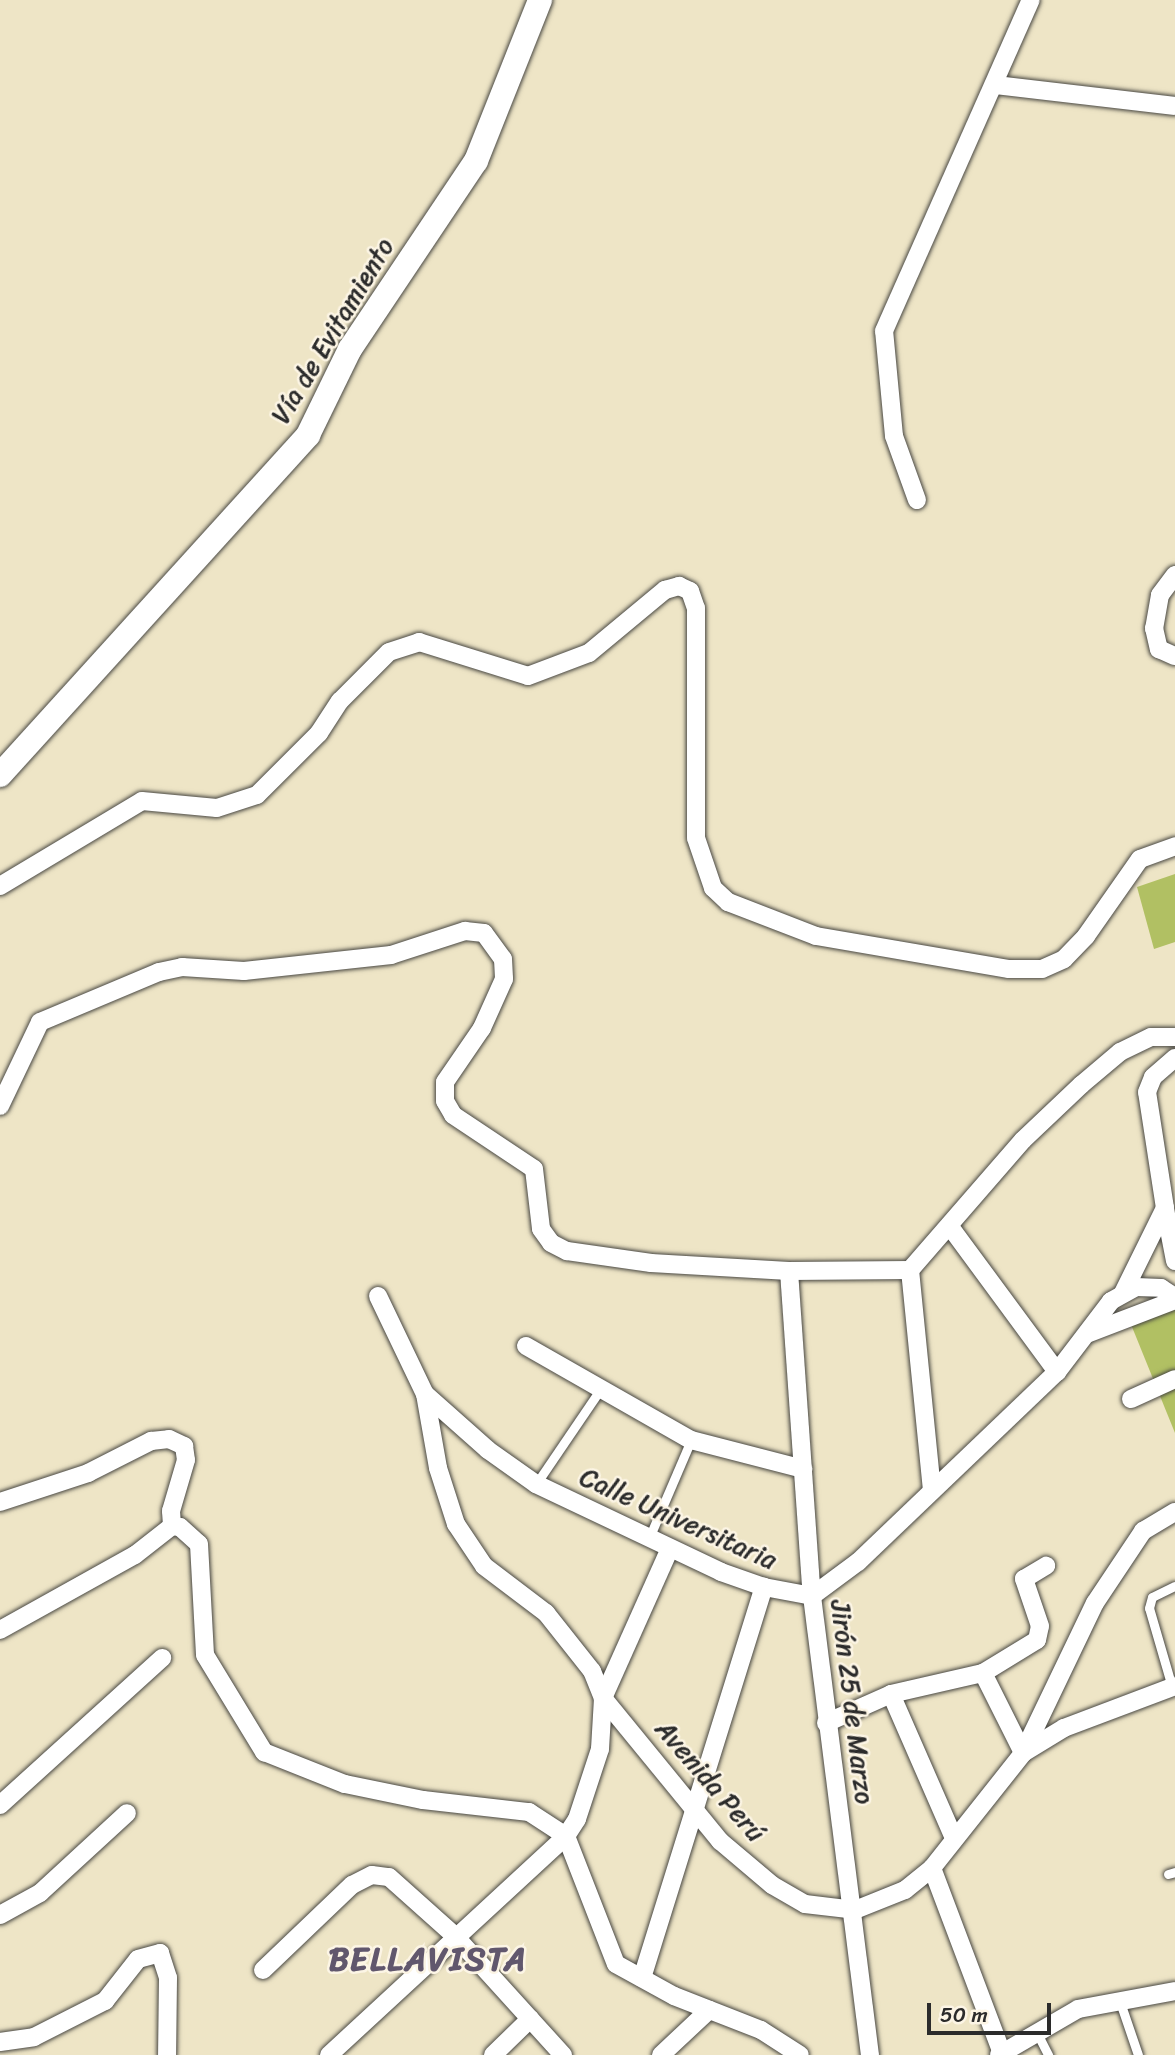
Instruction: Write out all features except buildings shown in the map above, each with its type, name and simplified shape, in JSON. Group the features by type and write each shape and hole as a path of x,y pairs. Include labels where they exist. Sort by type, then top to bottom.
{"main road":[{"name":"Vía de Evitamiento","path":"0,775 308,435 350,349 476,161 540,0"}],"street":[{"path":"917,500 894,436 884,331 996,85 1031,0"},
{"path":"996,85 1175,106"},
{"path":"1175,575 1160,595 1154,628 1159,649 1175,656"},
{"path":"0,886 142,801 217,808 257,794 319,733 340,701 389,652 419,642 528,676 589,653 665,590 679,586 690,591 696,608 696,838 713,888 728,902 816,936 1009,969 1042,970 1064,959 1086,936 1140,859 1175,846"},
{"path":"0,1106 40,1022 159,972 182,967 244,971 391,955 465,931 484,933 503,959 504,979 482,1028 444,1082 444,1101 453,1115 534,1169 541,1229 551,1243 568,1251 651,1263 789,1270 910,1270 951,1228 1023,1140 1081,1085 1141,1042 1151,1037 1175,1037"},
{"path":"1175,1058 1153,1077 1147,1092 1175,1261"},
{"path":"1123,1293 1165,1208"},
{"path":"951,1228 1057,1372"},
{"name":"Jirón 25 de Marzo","path":"789,1270 812,1596 826,1723 855,1910 870,2055"},
{"path":"910,1270 932,1490"},
{"path":"812,1596 858,1562 1057,1372 1090,1333 1111,1301 1123,1293 1151,1287 1175,1298"},
{"name":"Avenida Perú","path":"378,1296 425,1394 438,1468 456,1524 484,1566 546,1614 593,1671 603,1698 720,1841 772,1885 805,1903 855,1910 905,1890 932,1868 1023,1753 1095,1603 1143,1531 1175,1512"},
{"path":"1090,1333 1175,1298"},
{"path":"526,1346 603,1386 691,1440 803,1469"},
{"path":"1131,1399 1175,1379"},
{"name":"Calle Universitaria","path":"425,1394 488,1450 536,1484 670,1548 764,1587 812,1596"},
{"path":"0,1502 88,1474 151,1441 169,1439 184,1446 186,1460 171,1511 172,1526"},
{"path":"0,1630 135,1555 172,1526 180,1527 199,1544 205,1655 264,1752 345,1784 423,1800 529,1812 566,1836 616,1964 709,2010 761,2030 800,2055"},
{"path":"329,2055 566,1836 577,1819 600,1749 603,1698 670,1548"},
{"path":"826,1723 891,1694 983,1673 1037,1640 1040,1626 1024,1579 1046,1566"},
{"path":"642,1978 764,1587"},
{"path":"0,1805 162,1658"},
{"path":"983,1673 1023,1753 1065,1728 1173,1687"},
{"path":"891,1694 954,1838"},
{"path":"0,1915 40,1893 127,1813"},
{"path":"932,1868 1001,2054 1079,2009 1175,1991"},
{"path":"263,1970 352,1885 372,1875 397,1882 455,1936 563,2055"},
{"path":"0,2042 34,2038 105,2001 138,1959 160,1952 168,1978 167,2055"},
{"path":"661,2055 709,2010"},
{"path":"493,2055 530,2019"}],"lane":[{"path":"536,1484 603,1386"},
{"path":"649,1538 691,1440"},
{"path":"1173,1687 1149,1608 1152,1598 1175,1586"},
{"path":"1120,2002 1138,2055"},
{"path":"1037,2033 1048,2055"}],"green space":[{"path":"1175,874 1175,942 1154,949 1137,887"},
{"path":"1175,1296 1175,1433 1128,1317"}],"district":[{"name":"BELLAVISTA","path":"428,1960"}]}
